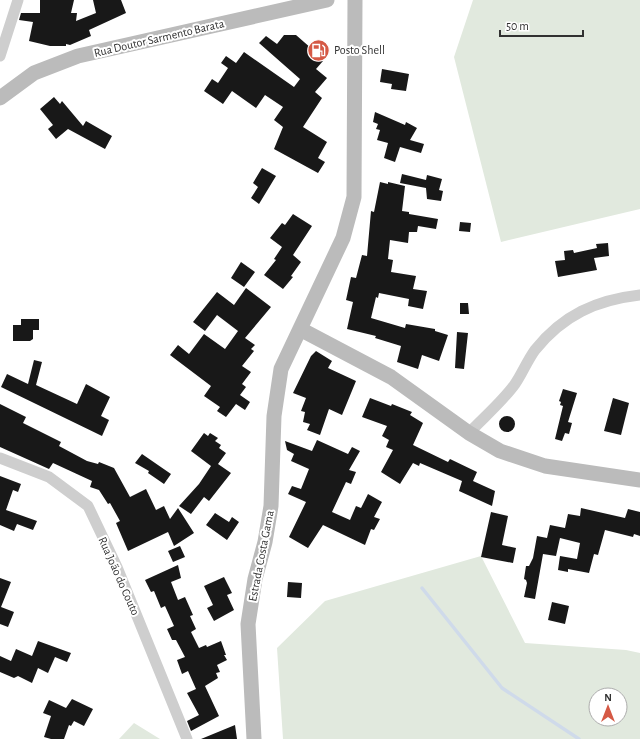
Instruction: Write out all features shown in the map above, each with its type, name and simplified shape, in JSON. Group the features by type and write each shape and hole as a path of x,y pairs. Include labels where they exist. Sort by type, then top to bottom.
{"main road":[{"name":"Rua Doutor Sarmento Barata","path":"0,98 34,73 78,56 327,0"},
{"name":"Estrada Costa Gama","path":"254,739 248,624 254,579 265,542 271,506 274,416 281,369 344,238 354,197 355,0"},
{"path":"300,329 391,377 469,433 500,451 546,466 640,480"}],"street":[{"path":"0,56 9,33 18,0"},
{"path":"469,433 514,385 535,350 566,320 583,309 605,301 640,295"},
{"name":"Rua João do Couto","path":"0,458 49,477 88,506 117,567 188,739"}],"shaded area":[{"path":"473,0 640,0 640,209 501,242 454,57"},
{"path":"481,556 525,643 626,650 640,653 640,739 283,739 277,648 325,601"},
{"path":"134,723 160,739 119,739"}],"building":[{"path":"40,0 74,0 71,13 77,13 76,21 96,13 93,0 121,0 126,13 89,30 91,36 70,45 66,44 66,46 50,46 29,41 33,22 19,20 21,13 40,13"},
{"path":"284,35 296,35 320,56 318,57 323,61 316,69 327,78 315,92 322,98 303,127 327,142 318,158 325,162 318,173 274,149 283,127 274,120 283,107 265,95 256,108 232,91 223,104 204,91 212,79 218,83 228,68 221,63 226,56 236,63 244,52 294,87 300,79 259,43 266,36 277,44"},
{"path":"382,69 409,74 406,91 391,89 392,84 380,82"},
{"path":"54,97 60,104 62,101 83,126 86,121 112,136 105,149 68,129 56,139 48,129 53,125 40,109"},
{"path":"375,112 405,125 406,122 417,128 410,140 424,144 421,153 400,147 395,162 384,158 388,143 377,140 380,130 376,129 378,124 373,122"},
{"path":"262,168 276,176 259,204 251,198 258,187 253,183"},
{"path":"402,174 426,180 427,175 442,179 439,190 443,191 441,201 427,199 426,188 400,183"},
{"path":"380,182 388,184 388,182 405,186 402,211 409,212 409,214 438,219 436,229 418,226 417,232 409,232 408,243 390,240 388,259 393,260 391,272 416,276 413,289 427,291 423,309 408,306 409,299 379,293 378,298 376,297 371,318 405,328 406,324 435,329 435,331 448,335 439,361 422,355 418,369 397,362 401,346 375,338 376,336 347,329 353,302 346,300 351,277 356,278 362,255 367,256 371,211 374,212"},
{"path":"293,214 312,226 293,255 301,262 291,276 293,277 283,289 264,275 276,260 274,259 282,247 270,238 282,223 285,225"},
{"path":"460,222 471,223 470,232 459,231"},
{"path":"608,243 609,256 594,258 597,270 558,277 555,261 565,260 564,251 573,250 574,253 597,248 596,244"},
{"path":"241,262 255,272 244,287 231,278"},
{"path":"246,288 271,307 245,338 255,345 251,349 254,351 242,366 251,372 242,384 246,387 240,395 250,402 245,410 236,404 226,417 217,411 220,407 204,396 211,386 170,355 178,345 189,354 204,334 225,349 238,331 217,315 205,331 193,322 217,292 234,305"},
{"path":"460,303 468,303 469,314 460,314"},
{"path":"21,319 39,319 39,330 33,330 33,339 30,341 13,341 13,325 21,325"},
{"path":"457,332 468,333 464,369 455,368"},
{"path":"316,351 332,361 328,368 356,381 342,415 329,409 320,435 307,430 310,424 303,422 305,412 301,411 306,398 293,393 311,356"},
{"path":"34,360 42,362 36,385 77,404 86,384 110,397 101,416 109,420 102,436 1,387 7,374 28,384"},
{"path":"563,389 577,393 568,422 572,423 569,434 565,433 562,441 555,439 563,406 560,405 561,402 559,401"},
{"path":"370,398 391,406 392,404 412,412 410,415 423,423 413,445 448,462 450,459 477,472 473,481 495,491 492,506 459,491 462,481 420,463 419,466 413,463 400,484 381,472 393,450 386,447 389,440 382,436 387,426 362,417"},
{"path":"613,398 629,403 621,435 604,431"},
{"path":"0,404 26,417 23,423 61,442 59,446 87,461 98,464 99,462 114,468 130,497 146,489 156,510 164,506 170,519 178,508 194,533 174,546 168,532 128,551 116,523 120,521 110,503 108,504 99,490 90,487 92,481 53,463 49,469 0,447"},
{"path":"507,416 513,418 515,424 513,430 507,432 501,430 499,424 501,418"},
{"path":"204,433 208,436 210,433 218,438 215,441 221,445 219,448 226,453 218,464 231,473 209,501 204,497 191,514 179,506 199,484 211,466 191,451"},
{"path":"317,440 348,454 352,447 360,451 349,470 356,472 351,484 346,482 332,512 350,520 356,506 361,508 368,494 382,502 374,517 380,519 374,530 371,529 365,545 323,525 308,548 289,537 306,502 288,494 292,486 301,489 309,469 291,461 294,454 287,450 285,441 312,451"},
{"path":"142,454 171,474 164,484 148,473 149,471 135,463"},
{"path":"0,476 21,484 18,492 13,490 6,510 37,521 33,530 17,524 14,531 0,525"},
{"path":"581,508 625,518 628,509 640,512 640,536 634,534 633,537 605,530 598,555 594,554 589,573 568,569 568,572 558,570 560,556 577,559 580,543 560,538 556,556 543,554 535,599 524,597 527,583 524,579 526,566 529,566 533,558 537,536 547,538 550,525 565,528 568,514 580,516"},
{"path":"491,512 508,516 502,545 516,548 513,563 481,557"},
{"path":"215,513 229,522 232,517 239,522 227,540 206,525"},
{"path":"180,546 185,557 173,562 168,551"},
{"path":"178,565 181,578 171,582 178,600 185,597 193,615 190,616 196,629 191,632 199,648 206,645 207,647 221,641 226,655 224,655 227,660 217,665 220,672 216,673 218,678 205,686 219,716 191,731 187,721 199,715 187,693 196,689 188,671 182,674 177,660 185,657 176,640 172,640 167,629 174,626 165,606 161,608 154,591 151,592 145,580"},
{"path":"224,577 232,593 227,595 234,610 214,621 207,608 213,605 204,586"},
{"path":"0,578 11,582 1,607 14,612 8,627 0,624"},
{"path":"288,582 302,583 301,598 287,597"},
{"path":"552,602 569,606 565,624 548,620"},
{"path":"38,641 71,653 67,662 55,657 48,673 38,668 32,683 18,676 14,678 0,672 0,656 11,661 16,649 32,656"},
{"path":"72,699 93,709 84,726 74,721 71,726 69,725 64,739 51,739 44,737 51,716 43,713 49,700 66,708"},
{"path":"235,725 237,739 201,739"}],"waterway":[{"path":"422,588 502,688 579,739"}],"place":[{"name":"Posto Shell","path":"318,50"}]}
